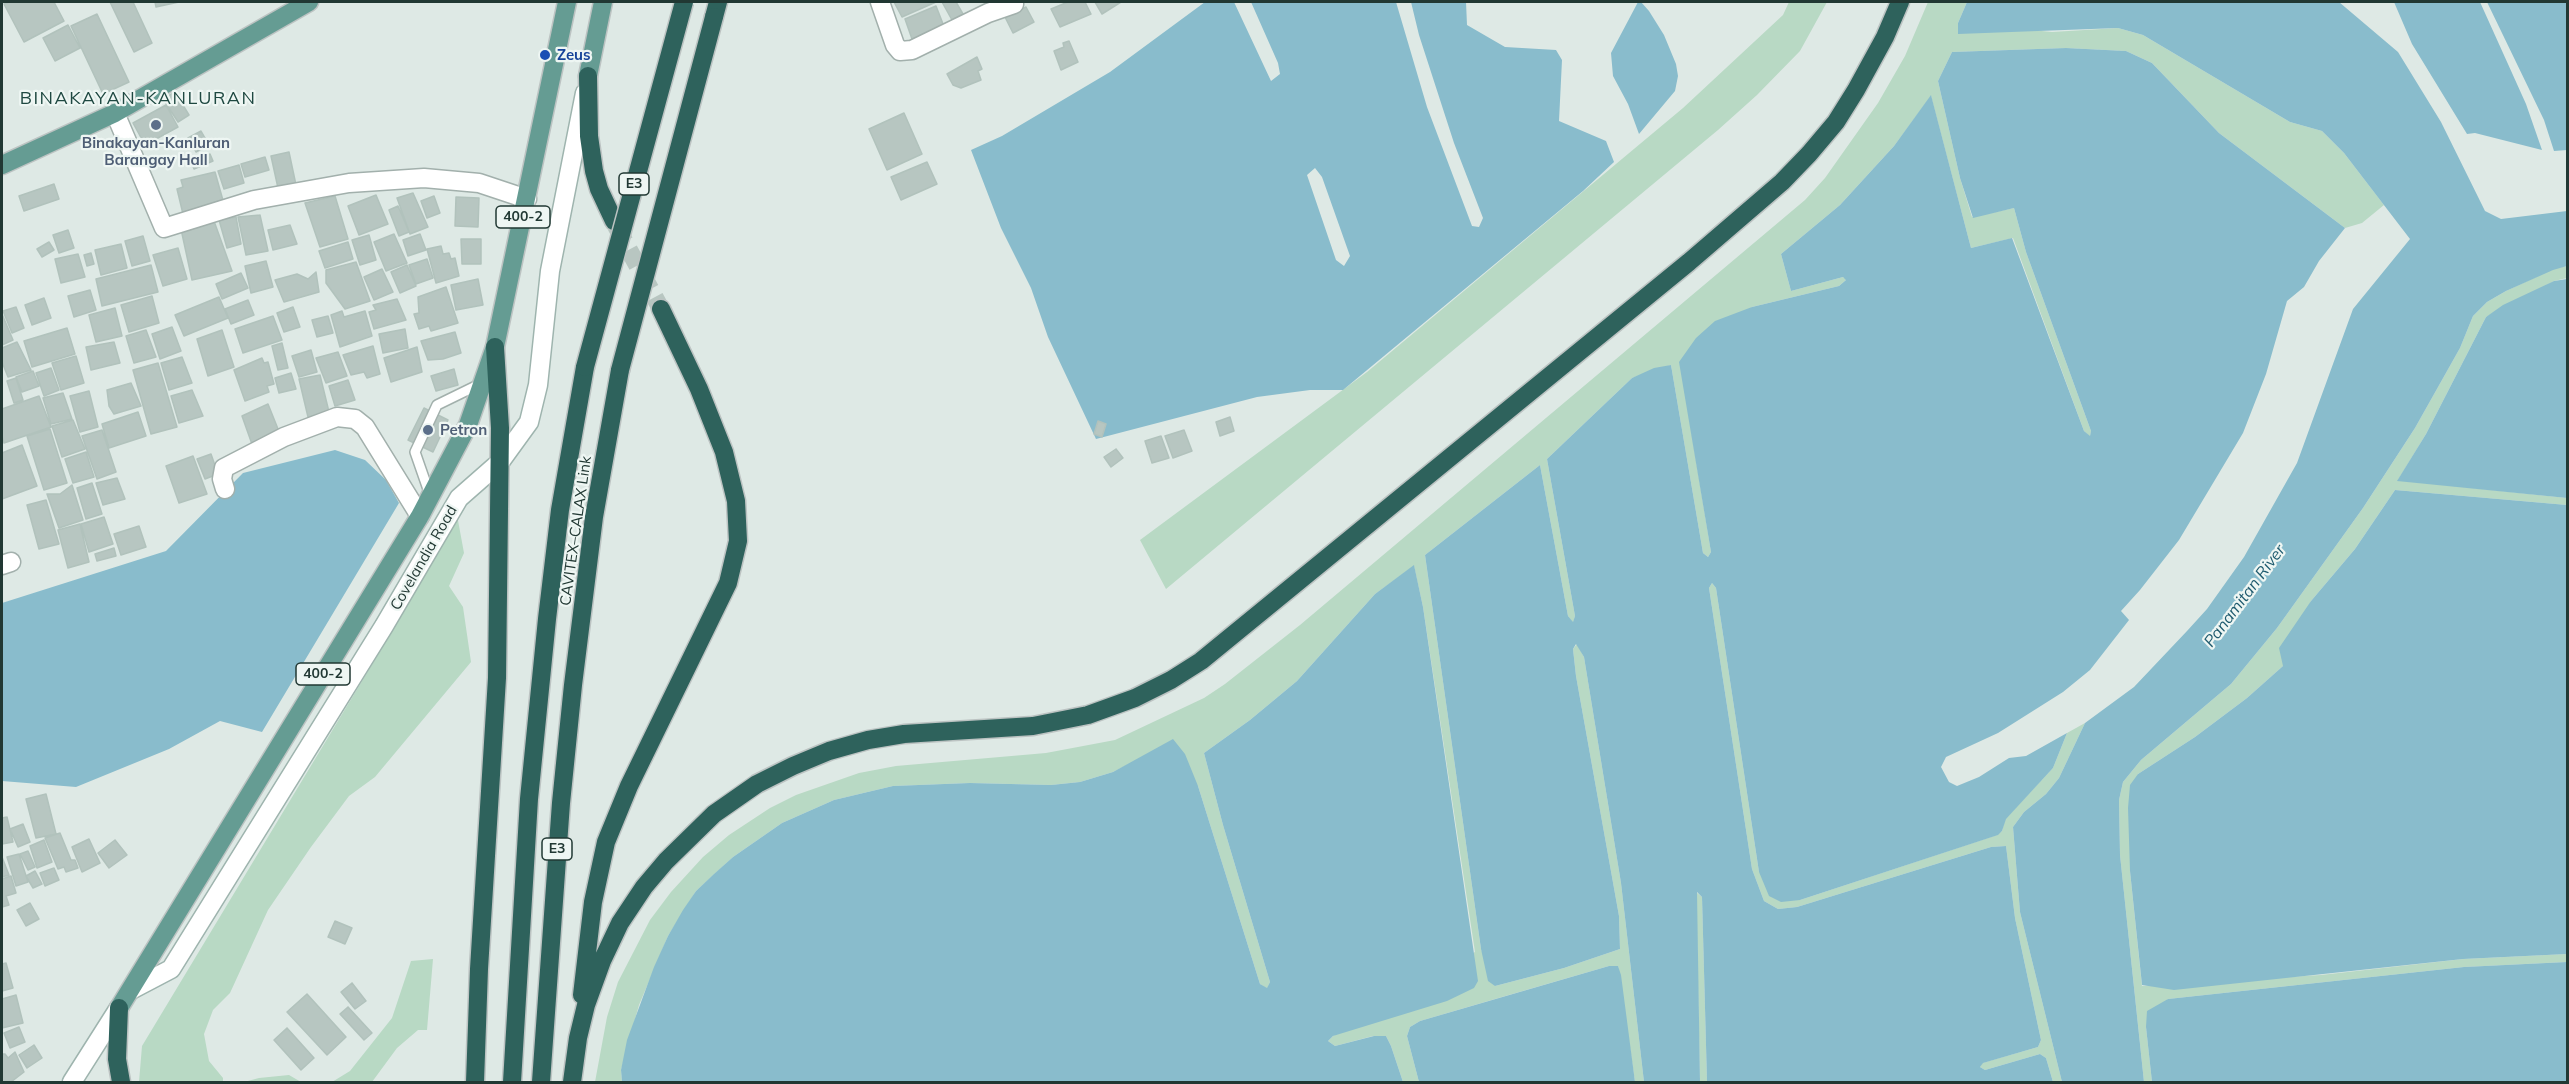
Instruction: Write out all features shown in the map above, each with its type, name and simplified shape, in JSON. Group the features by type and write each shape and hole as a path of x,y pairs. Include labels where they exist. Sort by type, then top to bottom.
{"highway":[{"name":"CAVITEX–CALAX Link","path":"512,1079 529,799 547,619 567,463 585,367 684,2"},
{"path":"578,1038 594,982 626,914 666,861 714,814 776,774 839,748 904,734 1033,726 1088,715 1134,698 1171,680 1201,661 1571,359 1782,182 1809,154 1851,98 1886,37 1900,2"},
{"name":"CAVITEX–CALAX Link","path":"542,1080 560,815 573,685 594,517 620,370 716,9"},
{"path":"588,76 589,136 594,171 599,189 614,221"},
{"path":"572,1083 592,902 606,842 629,786 728,583 738,541 736,501 724,452 699,389 661,309"},
{"path":"475,1083 479,969 495,748 500,462 495,347"},
{"path":"119,1008 117,1059 121,1083"}],"main road":[{"path":"2,165 115,113 309,2"},
{"name":"Covelandia Road","path":"72,1083 420,516 468,425 485,382 495,347 567,2"},
{"name":"Covelandia Road","path":"130,990 171,969 384,626 459,498 500,462 529,422 538,385 550,271 603,2"},
{"path":"880,2 895,45 900,51 912,51 988,13 1014,4"},
{"path":"115,113 164,228 254,201 349,183 424,178 479,183 527,200"},
{"path":"225,489 222,479 224,468 285,437 337,417 355,419 365,427 420,516"}],"lane":[{"path":"431,496 415,452 437,405 485,382"}],"green space":[{"path":"1789,2 1827,2 1800,51 1757,95 1718,130 1166,589 1140,540 1367,372 1683,108 1783,15"},
{"path":"1928,2 1967,2 1958,23 2052,32 2118,28 2143,35 2290,122 2322,131 2344,153 2384,205 2362,223 2345,228 2219,133 2152,63 2126,51 2066,48 1952,52 1938,81 1960,178 1972,217 2014,208 2026,252 2091,431 2090,437 2084,431 2013,238 1971,248 1931,96 1894,146 1840,205 1781,254 1791,291 1843,277 1847,279 1839,286 1752,307 1680,362 1711,552 1708,557 1703,553 1671,365 1632,378 1547,459 1575,616 1573,623 1568,616 1540,465 1425,555 1481,949 1495,986 1564,968 1620,949 1619,916 1576,676 1573,649 1577,644 1584,657 1621,883 1644,1082 1635,1082 1618,966 1609,966 1420,1021 1410,1027 1407,1036 1419,1082 1403,1082 1386,1036 1373,1036 1335,1046 1328,1041 1475,952 1423,607 1414,566 1375,594 1297,681 1250,720 1204,753 1270,982 1267,989 1260,984 1198,786 1141,758 1113,772 1080,782 1051,785 970,783 893,786 834,800 782,823 733,857 696,891 668,936 639,1005 621,1070 622,1082 595,1082 607,1017 618,982 650,920 671,892 703,857 729,835 770,808 796,795 859,773 896,766 1046,753 1115,740 1204,698 1225,684 1300,625 1805,200 1825,178 1878,103 1905,56"},
{"path":"2567,266 2567,278 2554,281 2486,317 2426,434 2398,480 2567,498 2567,505 2395,490 2355,549 2311,601 2283,666 2247,698 2195,737 2138,774 2130,871 2142,986 2321,975 2463,959 2567,954 2567,962 2464,967 2168,999 2146,1027 2152,1082 2144,1082 2120,855 2119,800 2123,782 2141,760 2231,684 2277,628 2363,508 2415,428 2460,348 2473,316 2487,302 2506,291 2553,269"},
{"path":"457,515 464,553 449,586 463,607 471,662 375,777 349,796 268,910 230,993 213,1010 204,1034 209,1061 223,1078 223,1082 139,1082 142,1046 388,638"},
{"path":"1712,583 1716,588 1759,872 1800,900 1997,835 2002,831 2005,819 2053,768 2067,733 2085,723 2059,778 2046,794 2024,812 2013,827 2020,912 2062,1082 2053,1082 2046,1058 2040,1054 1985,1070 1980,1067 1982,1063 2038,1047 2041,1040 2015,918 2006,846 1991,847 1797,907 1778,909 1764,901 1752,869 1709,588"},
{"path":"1696,892 1702,897 1707,1082 1700,1082"},
{"path":"433,959 427,1030 418,1030 397,1048 372,1082 332,1082 350,1071 392,1018 411,961"},
{"path":"289,1075 301,1082 244,1082 259,1078"}],"water":[{"path":"1205,2 1234,2 1271,81 1280,74 1278,63 1251,2 1396,2 1427,107 1472,226 1479,227 1483,218 1454,143 1419,35 1411,2 1466,2 1467,25 1505,47 1556,50 1562,60 1559,121 1606,141 1614,162 1583,191 1343,390 1310,390 1257,397 1096,439 1048,337 1031,288 1001,228 971,150 1002,136 1110,72","holes":["1315,168 1322,177 1350,256 1344,266 1336,260 1307,175"]},
{"path":"1638,2 1641,2 1649,11 1664,35 1676,64 1678,76 1675,91 1639,134 1628,104 1613,76 1611,53"},
{"name":"Panamitan River","path":"1967,2 2339,2 2398,52 2441,122 2485,211 2501,219 2567,211 2567,266 2506,291 2487,302 2473,316 2460,348 2415,428 2363,508 2277,628 2231,684 2141,760 2123,782 2119,800 2120,855 2144,1082 2062,1082 2020,912 2013,827 2024,812 2046,794 2059,778 2085,723 2134,687 2207,609 2244,557 2297,463 2353,309 2410,239 2344,153 2322,131 2290,122 2143,35 2118,28 1958,34 1958,23"},
{"path":"2394,2 2480,2 2526,104 2542,150 2475,133 2467,134 2412,44"},
{"path":"2487,2 2567,2 2567,150 2554,151 2544,120"},
{"path":"2066,48 2126,51 2152,63 2219,133 2345,228 2319,261 2304,287 2287,301 2266,374 2243,433 2179,540 2121,611 2129,620 2090,670 2063,692 1998,733 1946,757 1941,767 1949,782 1957,786 1979,777 2009,758 2026,756 2067,733 2053,768 2006,819 1998,835 1800,900 1781,902 1769,896 1759,872 1716,588 1712,583 1709,588 1752,869 1764,901 1778,909 1797,907 1991,847 2006,846 2015,918 2041,1040 2038,1047 1983,1063 1980,1067 1985,1070 2040,1054 2046,1058 2053,1082 1707,1082 1702,897 1697,892 1700,1082 1644,1082 1621,883 1584,657 1576,644 1573,649 1576,676 1619,916 1620,949 1564,968 1495,986 1488,981 1481,949 1425,555 1540,465 1568,616 1573,622 1575,616 1547,459 1632,378 1654,368 1671,365 1703,553 1708,557 1711,552 1679,362 1696,338 1715,321 1752,307 1839,286 1846,280 1843,277 1791,291 1781,254 1840,205 1894,146 1931,95 1971,248 2012,238 2084,431 2090,436 2091,431 2026,252 2014,208 1973,218 1960,178 1938,81 1952,52"},
{"path":"2567,279 2567,498 2397,481 2426,434 2486,317 2503,305 2554,281"},
{"path":"335,450 365,460 386,480 399,503 262,732 220,721 169,749 76,787 2,781 2,603 166,551 243,473"},
{"path":"2395,490 2567,505 2567,954 2463,959 2174,990 2142,985 2130,871 2128,808 2130,785 2138,774 2195,737 2247,698 2283,666 2279,648 2311,601 2355,549"},
{"path":"1414,565 1423,607 1478,981 1474,988 1447,1001 1333,1036 1328,1041 1335,1046 1374,1036 1386,1036 1403,1082 622,1082 621,1070 627,1040 654,967 683,910 696,891 733,857 782,823 834,800 893,786 970,783 1051,785 1080,782 1113,772 1173,739 1185,754 1198,786 1260,984 1267,988 1270,982 1204,753 1250,720 1297,681 1375,594"},
{"path":"2567,962 2567,1082 2152,1082 2146,1027 2147,1011 2168,999 2464,967"},
{"path":"1609,966 1618,966 1621,975 1635,1082 1419,1082 1407,1036 1410,1027 1420,1021"}],"building":[{"path":"54,2 64,21 24,42 4,4"},
{"path":"110,2 133,2 152,43 134,52"},
{"path":"155,2 179,2 156,7"},
{"path":"894,2 936,2 902,17"},
{"path":"942,2 956,2 963,14 952,20"},
{"path":"1068,2 1085,2 1091,14 1060,27 1051,9"},
{"path":"1095,2 1121,2 1102,14"},
{"path":"936,6 945,29 912,39 905,19"},
{"path":"1026,7 1034,22 1013,33 1005,17"},
{"path":"97,14 129,82 103,94 71,26"},
{"path":"68,25 80,48 55,61 43,38"},
{"path":"1069,41 1078,62 1061,70 1054,51 1064,47 1063,43"},
{"path":"977,57 982,69 978,71 981,80 961,88 953,85 947,74"},
{"path":"175,92 189,115 178,122 163,99"},
{"name":"Binakayan-Kanluran Barangay Hall","path":"166,105 178,127 145,145 133,123"},
{"path":"904,113 922,154 887,170 869,129"},
{"path":"201,131 209,145 196,152 188,138"},
{"path":"289,152 296,185 278,188 271,156"},
{"path":"210,154 213,161 194,169 191,161"},
{"path":"265,157 269,170 245,177 241,164"},
{"path":"927,162 937,184 901,200 891,177"},
{"path":"239,165 244,183 224,189 218,171"},
{"path":"215,172 224,204 183,214 177,189 183,187 181,180"},
{"path":"54,184 59,199 24,211 19,196"},
{"path":"413,193 428,227 410,234 397,198"},
{"path":"376,195 388,224 359,235 348,206"},
{"path":"335,196 348,239 320,247 305,203"},
{"path":"434,196 440,213 427,218 421,201"},
{"path":"456,197 479,198 478,227 455,226"},
{"path":"398,206 409,232 399,236 389,210"},
{"path":"260,215 268,251 246,255 238,217"},
{"path":"236,217 241,244 227,248 219,220"},
{"path":"214,221 232,271 192,280 181,229"},
{"path":"290,225 297,244 273,250 268,230"},
{"path":"68,230 74,248 59,253 53,235"},
{"path":"394,234 407,263 386,271 374,242"},
{"path":"420,234 426,250 408,256 403,240"},
{"path":"369,235 376,260 360,265 352,240"},
{"path":"143,236 150,261 132,266 125,241"},
{"path":"461,239 481,239 481,264 462,264"},
{"path":"49,242 54,250 42,257 37,249"},
{"path":"348,242 353,259 325,268 319,251"},
{"path":"121,244 127,268 101,275 95,250"},
{"path":"441,246 443,254 449,253 451,259 455,258 459,276 436,283 427,249"},
{"path":"178,248 187,279 163,286 153,255"},
{"path":"91,253 94,264 87,266 84,255"},
{"path":"78,254 85,277 61,283 55,259"},
{"path":"427,259 433,278 416,284 409,265"},
{"path":"266,261 273,287 251,293 245,266"},
{"path":"356,262 370,301 345,309 326,283 326,270"},
{"path":"151,265 158,292 102,306 96,279"},
{"path":"407,265 416,286 400,293 391,272"},
{"path":"382,269 393,292 374,300 364,277"},
{"path":"316,272 319,292 284,302 275,280 297,274 308,279"},
{"path":"241,273 248,288 222,299 216,284"},
{"path":"478,279 483,305 456,310 451,285"},
{"path":"446,287 458,323 431,331 429,326 419,329 414,314 419,313 418,297"},
{"path":"90,290 96,310 74,317 68,296"},
{"path":"152,296 159,323 129,332 121,305"},
{"path":"219,297 228,318 184,336 175,315"},
{"path":"44,298 51,318 32,325 25,305"},
{"path":"397,299 406,320 374,329 369,312 376,310 373,305"},
{"path":"248,300 254,315 231,324 225,309"},
{"path":"16,307 24,328 12,333 3,311"},
{"path":"293,307 300,327 284,332 277,313"},
{"path":"115,308 122,336 96,342 89,315"},
{"path":"342,311 344,317 365,311 372,336 340,347 331,315"},
{"path":"2,314 13,340 2,345"},
{"path":"273,316 282,340 243,353 235,329"},
{"path":"328,316 333,333 317,337 312,320"},
{"path":"172,327 181,351 160,359 152,334"},
{"path":"67,328 75,354 32,367 24,341"},
{"path":"405,329 408,348 383,353 379,334"},
{"path":"146,330 156,357 134,363 126,336"},
{"path":"222,330 234,367 208,376 197,339"},
{"path":"455,332 461,353 443,359 428,360 421,341"},
{"path":"17,342 31,370 8,377 2,362 2,348"},
{"path":"114,342 120,363 91,370 86,347"},
{"path":"282,343 288,368 278,370 272,346"},
{"path":"373,346 380,374 367,378 364,372 351,375 343,355"},
{"path":"417,347 422,372 391,382 384,358"},
{"path":"311,350 317,372 299,377 292,356"},
{"path":"338,352 347,376 326,383 316,358"},
{"path":"76,356 84,383 61,390 52,363"},
{"path":"182,357 192,383 169,390 161,363"},
{"path":"262,358 264,363 268,362 274,384 267,386 269,392 245,401 234,370"},
{"path":"158,363 177,427 151,434 133,370"},
{"path":"51,368 59,390 44,396 36,373"},
{"path":"454,369 458,385 436,391 431,376"},
{"path":"33,371 39,386 22,392 16,377"},
{"path":"291,373 296,389 279,393 275,378"},
{"path":"320,375 329,412 308,417 299,379"},
{"path":"16,378 23,400 14,403 7,381"},
{"path":"348,380 355,400 335,406 329,386"},
{"path":"131,383 141,406 114,414 109,406 107,390"},
{"path":"192,390 203,416 179,423 171,396"},
{"path":"89,391 98,427 80,432 70,396"},
{"path":"63,393 72,419 51,424 43,398"},
{"path":"39,396 51,427 4,443 2,409"},
{"path":"268,404 280,434 253,447 242,416"},
{"name":"Petron","path":"424,408 448,420 433,452 408,440"},
{"path":"138,412 146,436 109,448 102,424"},
{"path":"1230,417 1234,431 1220,436 1216,422"},
{"path":"73,420 85,449 62,457 52,426"},
{"path":"1098,421 1106,424 1102,437 1094,434"},
{"path":"50,429 67,483 44,490 27,436"},
{"path":"102,430 116,472 97,479 82,436"},
{"path":"1184,430 1192,451 1173,458 1165,436"},
{"path":"1161,436 1169,458 1152,463 1145,441"},
{"path":"22,445 37,486 2,499 2,453"},
{"path":"1116,449 1123,458 1111,467 1104,457"},
{"path":"86,452 94,477 73,483 65,459"},
{"path":"211,454 218,474 205,479 197,459"},
{"path":"193,456 207,494 179,503 166,466"},
{"path":"117,478 125,499 103,505 96,483"},
{"path":"92,483 102,514 86,519 77,488"},
{"path":"72,485 83,520 59,528 47,494 60,494"},
{"path":"46,500 59,544 39,549 27,505"},
{"path":"104,517 113,544 89,552 81,524"},
{"path":"80,524 89,562 68,568 58,530"},
{"path":"139,526 146,547 121,555 114,534"},
{"path":"114,548 116,556 97,561 95,554"},
{"path":"46,794 56,834 36,838 26,799"},
{"path":"7,817 13,842 2,844 2,818"},
{"path":"23,824 30,842 18,847 10,829"},
{"path":"60,833 71,860 75,860 78,868 66,872 64,867 58,869 45,838"},
{"path":"89,839 100,863 82,872 72,847"},
{"path":"44,840 52,862 37,868 30,846"},
{"path":"115,840 127,855 109,868 98,853"},
{"path":"28,851 35,867 28,870 20,854"},
{"path":"19,854 28,882 16,886 7,857"},
{"path":"2,857 9,875 2,877"},
{"path":"54,868 59,880 45,886 40,873"},
{"path":"35,871 42,884 33,888 26,876"},
{"path":"11,876 16,893 6,896 9,905 2,907 2,879"},
{"path":"30,903 39,919 26,926 17,910"},
{"path":"335,921 352,928 345,944 328,937"},
{"path":"6,963 13,988 2,991 2,964"},
{"path":"352,983 366,1001 355,1009 341,992"},
{"path":"307,994 346,1037 327,1055 287,1012"},
{"path":"16,995 23,1023 2,1028 2,999"},
{"path":"348,1007 372,1033 364,1040 340,1014"},
{"path":"19,1027 25,1042 10,1048 4,1033"},
{"path":"287,1028 314,1058 301,1070 274,1040"},
{"path":"34,1045 42,1058 27,1068 19,1055"},
{"path":"15,1052 24,1072 11,1082 2,1082 2,1054 8,1058"}],"tunnel":[{"path":"616,226 661,309"}],"place":[{"name":"Zeus","path":"545,55"},
{"name":"Binakayan-Kanluran Barangay Hall","path":"156,125"},
{"name":"Petron","path":"428,430"}],"district":[{"name":"BINAKAYAN-KANLURAN","path":"138,99"}]}
